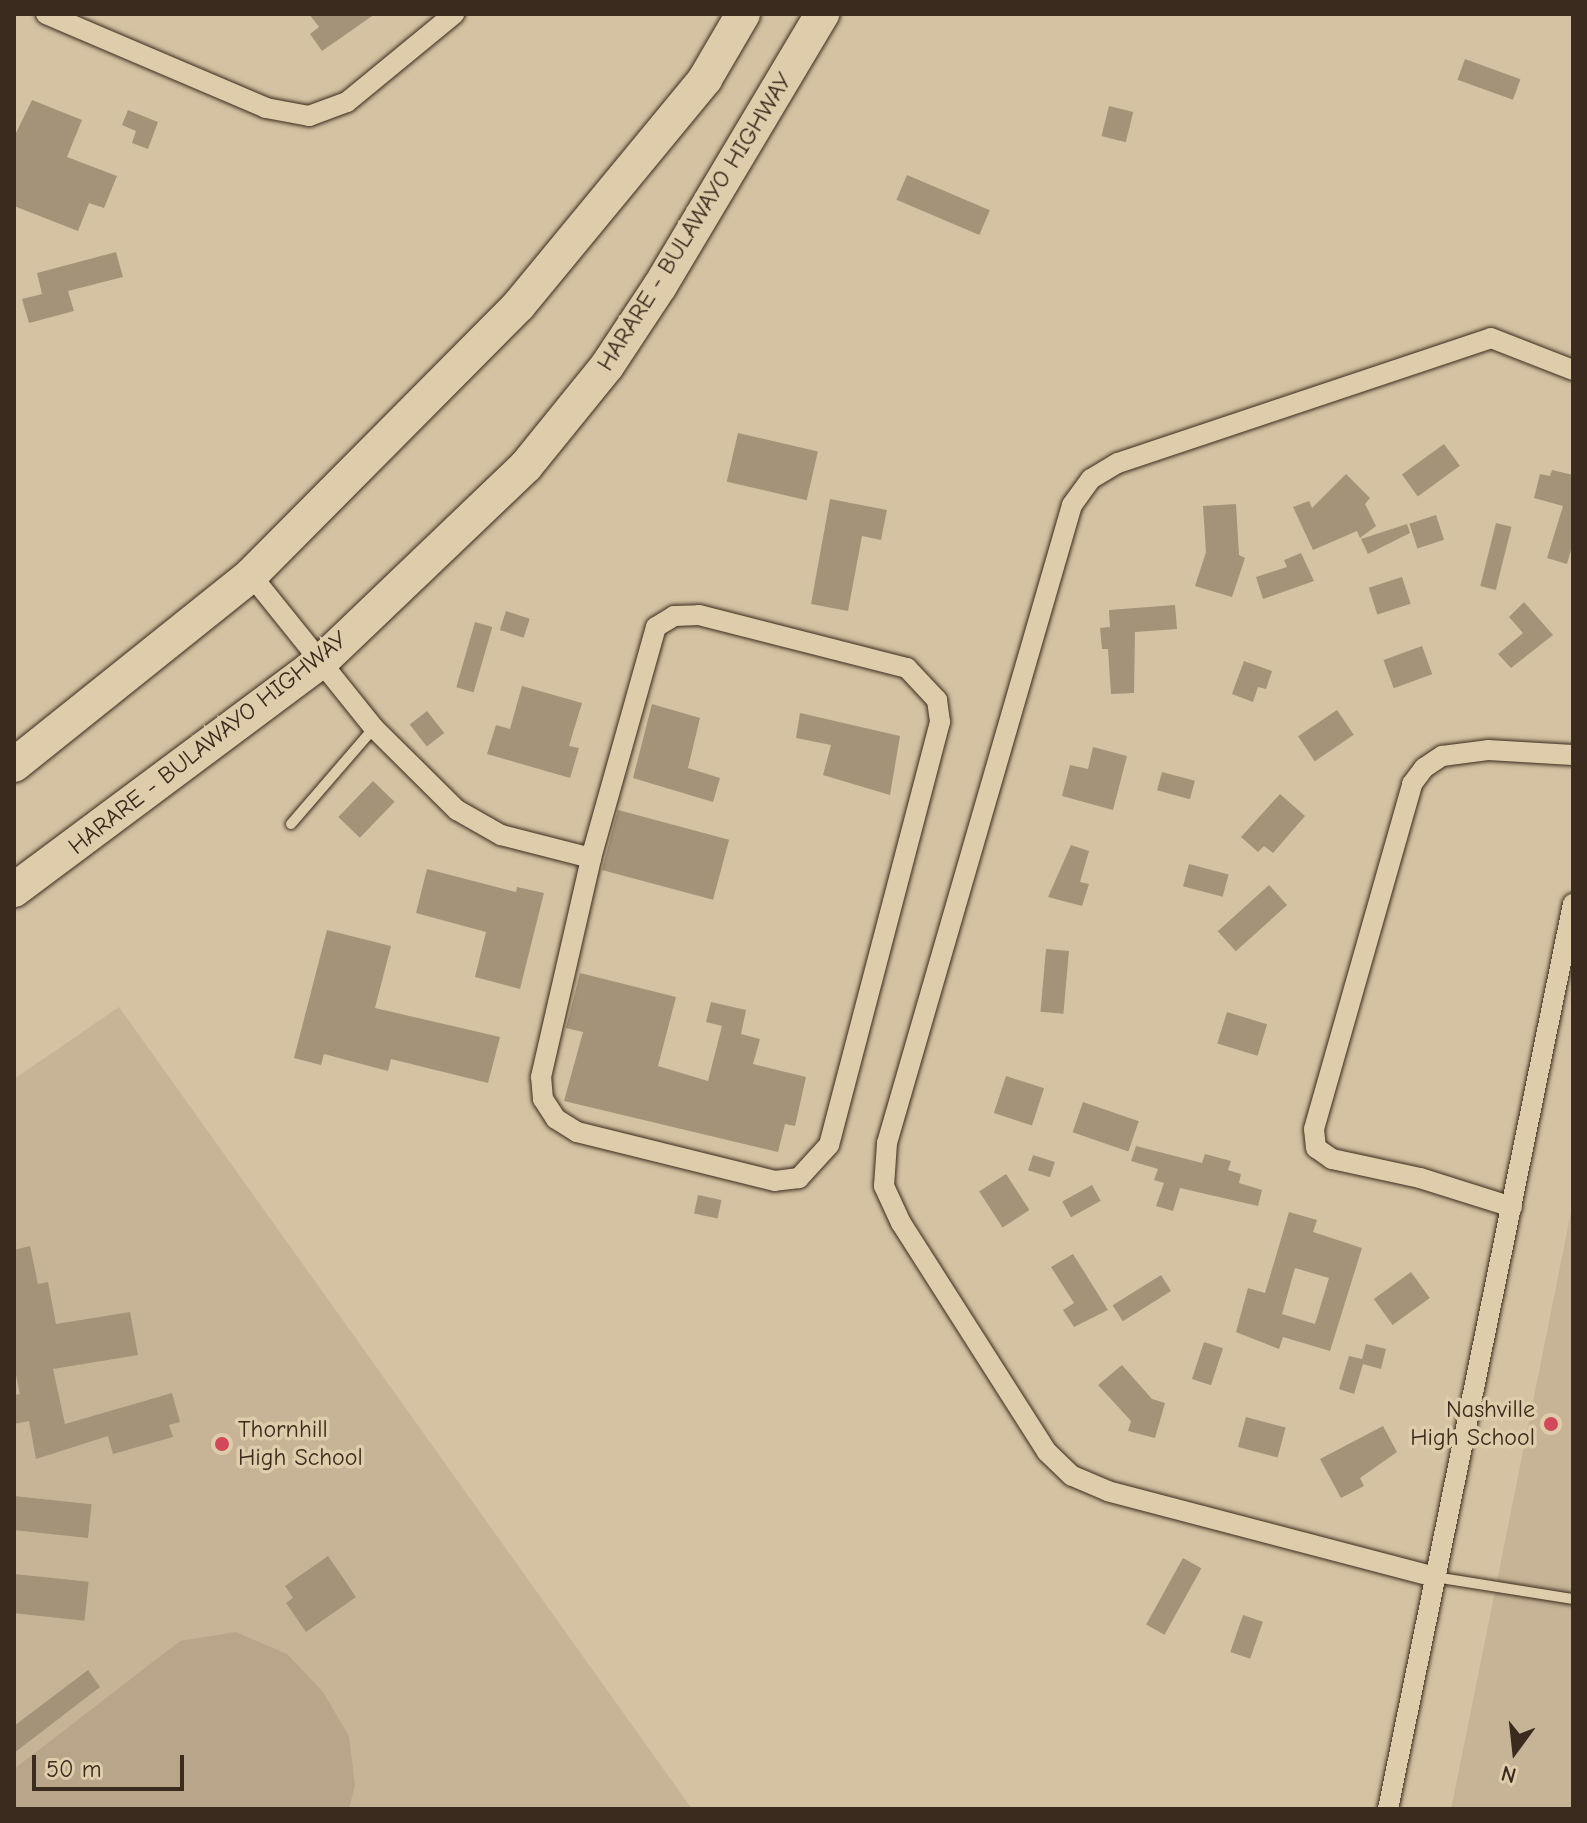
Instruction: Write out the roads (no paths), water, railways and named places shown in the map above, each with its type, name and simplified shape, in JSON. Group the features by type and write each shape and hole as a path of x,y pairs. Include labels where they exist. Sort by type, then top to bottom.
{"highway":[{"path":"14,765 251,575 519,305 705,79 743,14"},
{"name":"HARARE - BULAWAYO HIGHWAY","path":"14,890 323,660 526,466 607,366 822,14"}],"street":[{"path":"46,14 266,108 309,116 347,102 454,14"},
{"path":"1435,1577 1108,1491 1072,1476 1047,1452 901,1223 884,1186 887,1143 1072,505 1091,479 1118,463 1491,338 1573,370"},
{"path":"251,575 323,660 374,728 479,826 591,858"},
{"path":"699,615 907,668 937,700 940,722 829,1145 799,1178 775,1181 577,1132 556,1119 543,1099 541,1077 591,858 656,627 674,616 699,615"},
{"path":"1512,1207 1420,1178 1332,1159 1316,1148 1314,1129 1412,784 1424,768 1442,756 1488,750 1573,755"},
{"path":"1388,1809 1512,1207 1565,977 1573,904"}],"lane":[{"path":"291,824 374,728"},
{"path":"1435,1577 1573,1599"}],"place":[{"name":"Nashville High School","path":"1551,1424"},
{"name":"Thornhill High School","path":"222,1444"}]}
